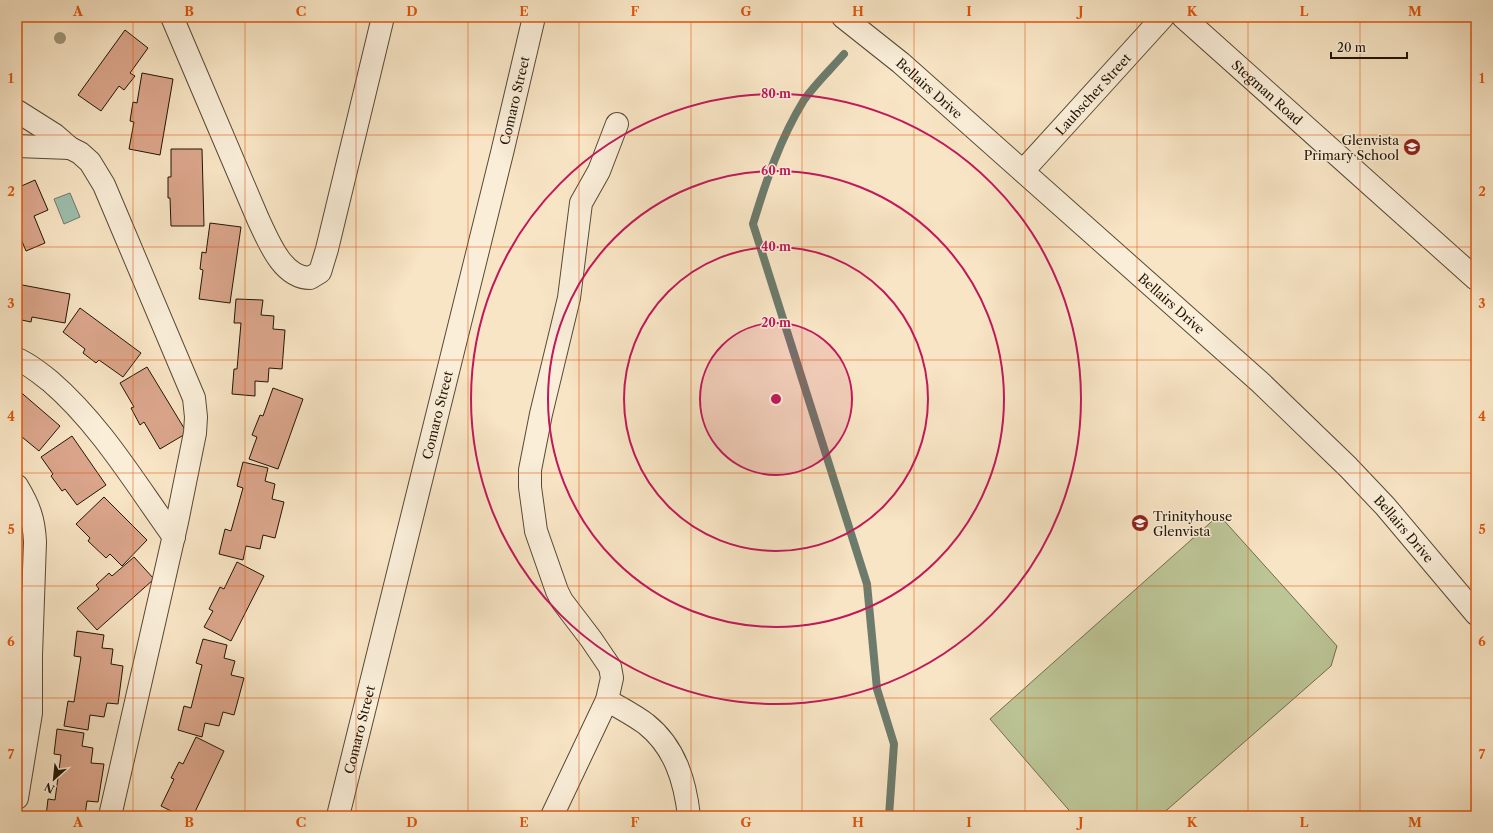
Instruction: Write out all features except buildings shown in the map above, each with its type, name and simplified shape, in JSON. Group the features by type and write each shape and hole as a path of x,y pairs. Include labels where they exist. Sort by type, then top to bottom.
{"street":[{"path":"172,17 272,250 282,263 290,270 302,277 310,278 320,272 327,249 383,17"},
{"name":"Comaro Street","path":"338,815 502,153 534,17"},
{"name":"Bellairs Drive","path":"843,17 901,64 1261,383 1342,461 1385,506 1476,614"},
{"name":"Laubscher Street","path":"1023,171 1163,17"},
{"name":"Stegman Road","path":"1183,17 1472,268"},
{"path":"17,111 55,135 90,162 104,185 194,398 196,417 195,433 174,537 110,816"},
{"path":"552,816 607,700 612,678 611,670 591,639 562,601 557,591 536,531 530,477 531,461 569,298 581,203 599,171 617,124"},
{"path":"17,146 70,148"},
{"path":"17,359 35,369 65,394 96,429 174,537"},
{"path":"17,486 32,515 35,536 31,655 31,712 18,787"},
{"path":"607,700 646,724 661,738 674,758 678,768 686,796 688,816"}],"green space":[{"path":"1219,515 1337,646 1331,666 1160,816 1074,816 990,719"}],"shaded area":[{"path":"70,193 80,217 64,224 54,199"}],"waterway":[{"path":"844,54 808,94 795,115 774,160 753,224 867,584 877,689 894,744 889,816"}],"place":[{"name":"Glenvista Primary School","path":"1412,147"},
{"name":"Trinityhouse Glenvista","path":"1140,523"}]}
